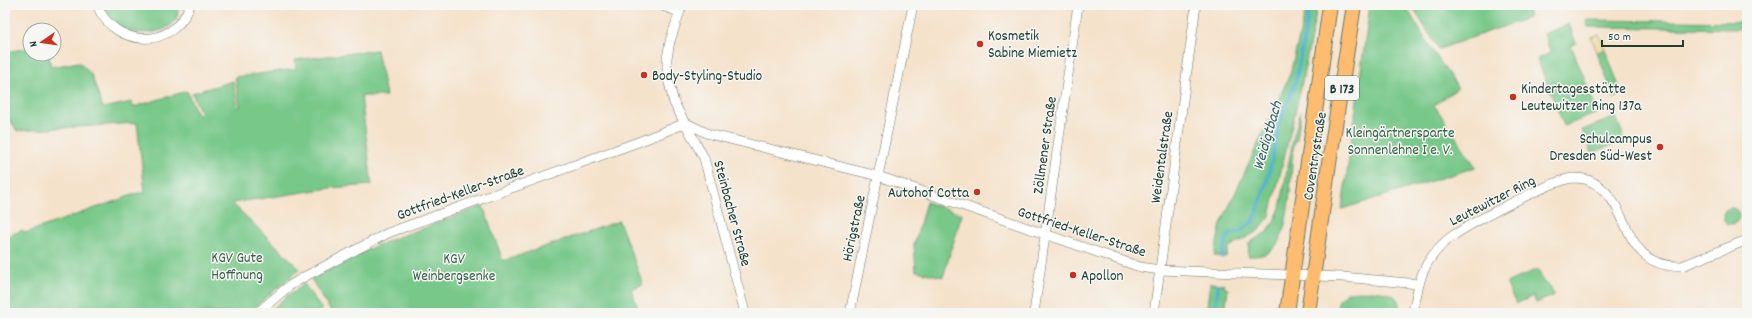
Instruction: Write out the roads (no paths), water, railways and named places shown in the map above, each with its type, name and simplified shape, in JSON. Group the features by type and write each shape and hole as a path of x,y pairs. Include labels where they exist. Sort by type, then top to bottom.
{"main road":[{"name":"Coventrystraße","path":"1287,313 1330,5"},
{"name":"Coventrystraße","path":"1308,313 1354,5"}],"street":[{"path":"97,5 105,21 117,31 131,38 152,38 167,32 180,22 190,5"},
{"path":"660,5 681,8"},
{"name":"Hörigstraße","path":"850,313 914,5"},
{"name":"Zöllmener Straße","path":"1034,313 1078,5"},
{"name":"Weidentalstraße","path":"1154,313 1196,5"},
{"name":"Steinbacher Straße","path":"681,8 667,58 667,75 674,103 704,158 745,313"},
{"name":"Gottfried-Keller-Straße","path":"257,313 289,286 388,233 634,144 686,123 709,134 878,176 1140,267 1160,270 1314,276"},
{"name":"Leutewitzer Ring","path":"1413,313 1419,284 1430,259 1450,237 1550,185 1573,178 1588,180 1602,188 1613,201 1637,249 1656,263 1671,266 1682,266 1747,240"},
{"path":"1314,276 1385,280 1419,284"}],"waterway":[{"name":"Weidigtbach","path":"1222,257 1226,240 1230,234 1240,232 1251,223 1257,213 1269,173 1279,125 1296,80 1310,5"},
{"name":"Weidigtbach","path":"1215,313 1218,285"}],"place":[{"name":"Kosmetik Sabine Miemietz","path":"980,44"},
{"name":"Body-Styling-Studio","path":"644,75"},
{"name":"Kindertagesstätte Leutewitzer Ring 137a","path":"1513,97"},
{"name":"Schulcampus Dresden Süd-West","path":"1660,147"},
{"name":"Autohof Cotta","path":"977,192"},
{"name":"Apollon","path":"1073,275"}],"park label":[{"name":"Kleingärtnersparte Sonnenlehne I e. V.","path":"1400,140"},
{"name":"KGV Gute Hoffnung","path":"237,266"},
{"name":"KGV Weinbergsenke","path":"454,266"}]}
